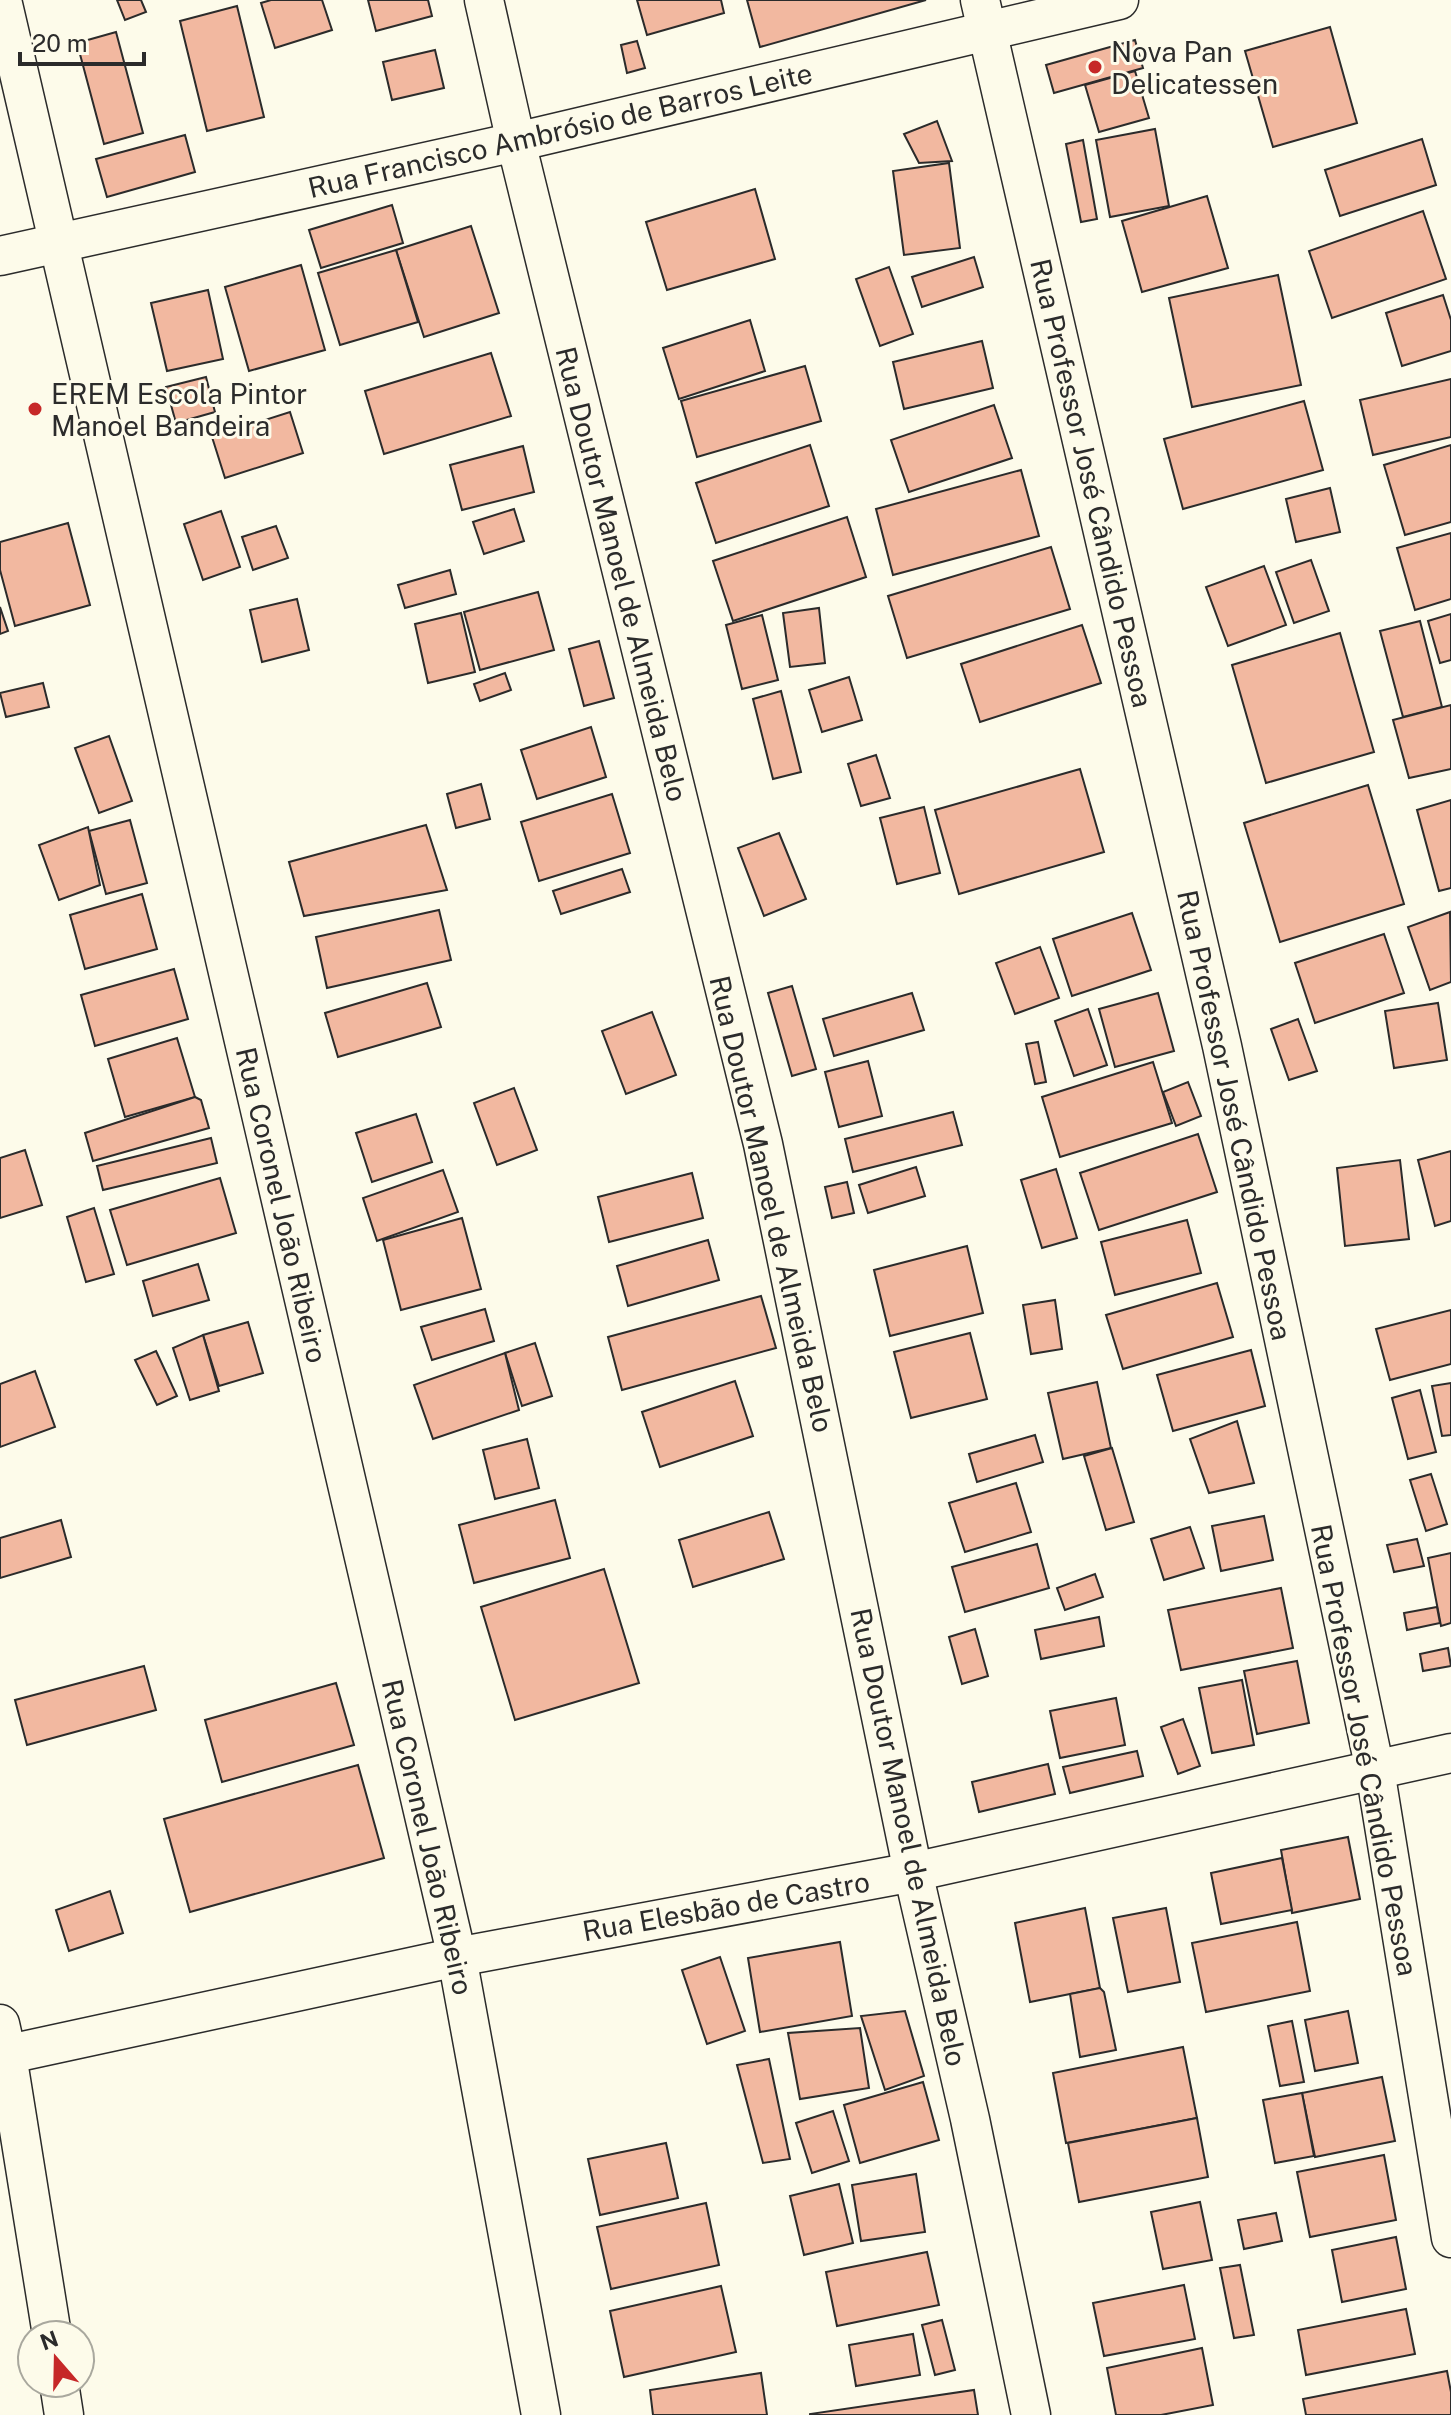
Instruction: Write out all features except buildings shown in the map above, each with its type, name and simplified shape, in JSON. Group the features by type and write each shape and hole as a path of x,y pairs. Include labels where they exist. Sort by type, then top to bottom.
{"street":[{"name":"Rua Coronel João Ribeiro","path":"2,0 457,1957 533,2414"},
{"name":"Rua Doutor Manoel de Almeida Belo","path":"484,0 516,142 763,1144 913,1872 970,2119 1031,2415"},
{"name":"Rua Francisco Ambrósio de Barros Leite","path":"0,256 516,142 984,15 1119,0"},
{"name":"Rua Professor José Cândido Pessoa","path":"984,15 1222,1046 1375,1770 1451,2238"},
{"name":"Rua Elesbão de Castro","path":"2,2045 913,1872 1451,1753"},
{"path":"2,2045 49,2319"}],"place":[{"name":"Nova Pan Delicatessen","path":"1095,67"},
{"name":"EREM Escola Pintor Manoel Bandeira","path":"35,409"}]}
